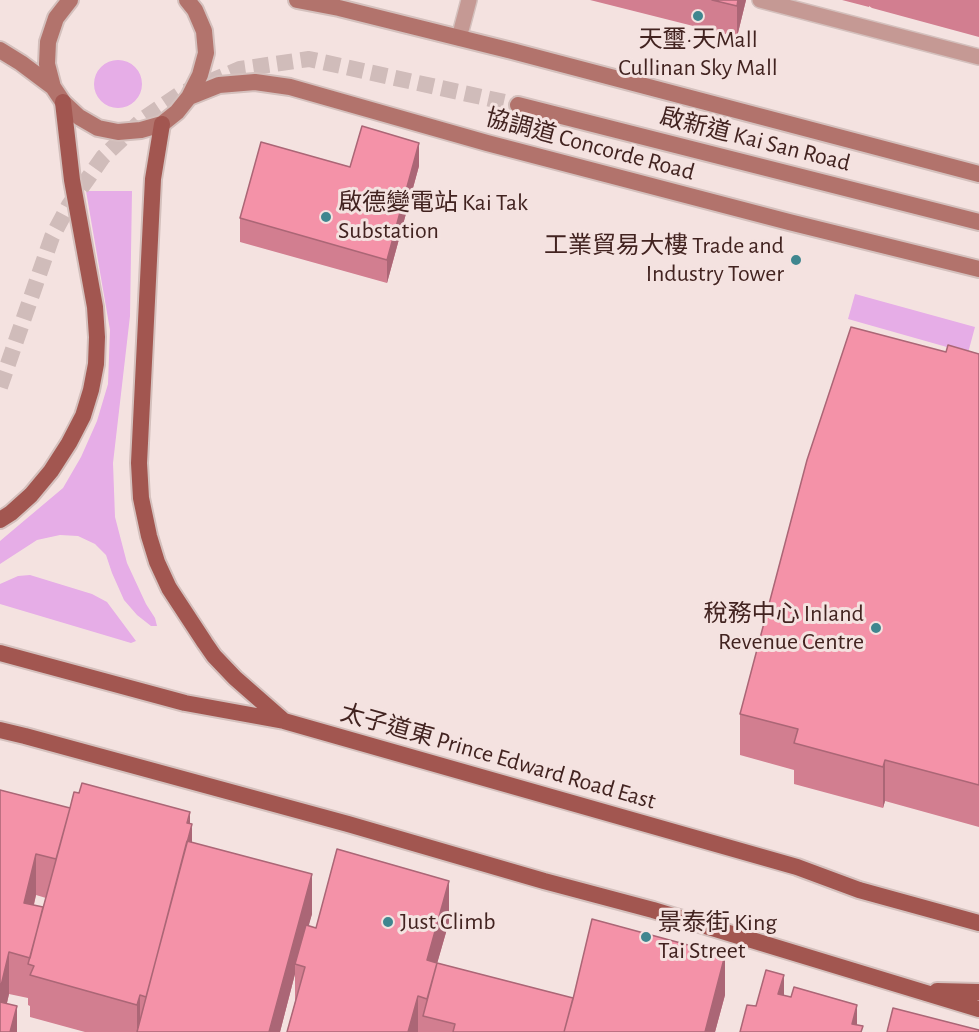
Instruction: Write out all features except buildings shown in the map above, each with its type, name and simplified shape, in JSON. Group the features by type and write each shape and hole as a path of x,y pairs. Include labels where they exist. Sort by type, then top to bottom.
{"main road":[{"path":"70,0 56,18 48,42 47,64 53,87 63,102 79,117 98,128 118,132 141,130 162,124 153,179 139,463 141,498 149,536 157,562 169,588 214,656 235,678 284,721"},
{"name":"協調道 Concorde Road","path":"162,124 177,112 189,97 200,75 206,53 204,32 195,10 187,0"},
{"path":"297,0 339,8 459,38 979,174"},
{"path":"0,50 53,87"},
{"name":"協調道 Concorde Road","path":"189,97 219,85 255,82 290,87 488,143 979,269"},
{"path":"0,520 31,495 51,471 69,443 82,417 91,390 96,364 95,307 72,180 63,102"},
{"name":"啟新道 Kai San Road","path":"518,105 979,222"},
{"name":"太子道東 Prince Edward Road East","path":"0,653 185,703 284,721 797,867 859,890 979,923"},
{"path":"0,730 653,910 979,1009"},
{"path":"918,991 979,992"}],"lane":[{"path":"459,38 469,0"},
{"path":"760,0 979,57"}],"shaded area":[{"path":"113,60 123,60 138,70 142,84 138,98 132,104 123,108 113,108 98,98 94,89 94,79 104,64"},
{"path":"86,191 132,191 130,316 113,463 115,517 127,563 157,626 151,626 137,615 124,600 106,555 95,544 78,536 60,535 37,540 0,564 0,541 63,488 81,457 97,421 108,384 110,330"},
{"path":"855,294 975,327 968,353 848,319"},
{"path":"30,575 92,594 107,602 136,641 131,643 0,604 0,584 18,576"}],"tunnel":[{"path":"0,387 52,237 69,205 103,157 143,119 180,94 240,69 309,59 518,105"}],"place":[{"name":"天璽·天Mall Cullinan Sky Mall","path":"698,16"},
{"name":"啟德變電站 Kai Tak Substation","path":"326,217"},
{"name":"工業貿易大樓 Trade and Industry Tower","path":"796,260"},
{"name":"稅務中心 Inland Revenue Centre","path":"876,628"},
{"name":"Just Climb","path":"388,922"},
{"name":"景泰街 King Tai Street","path":"646,937"}]}
